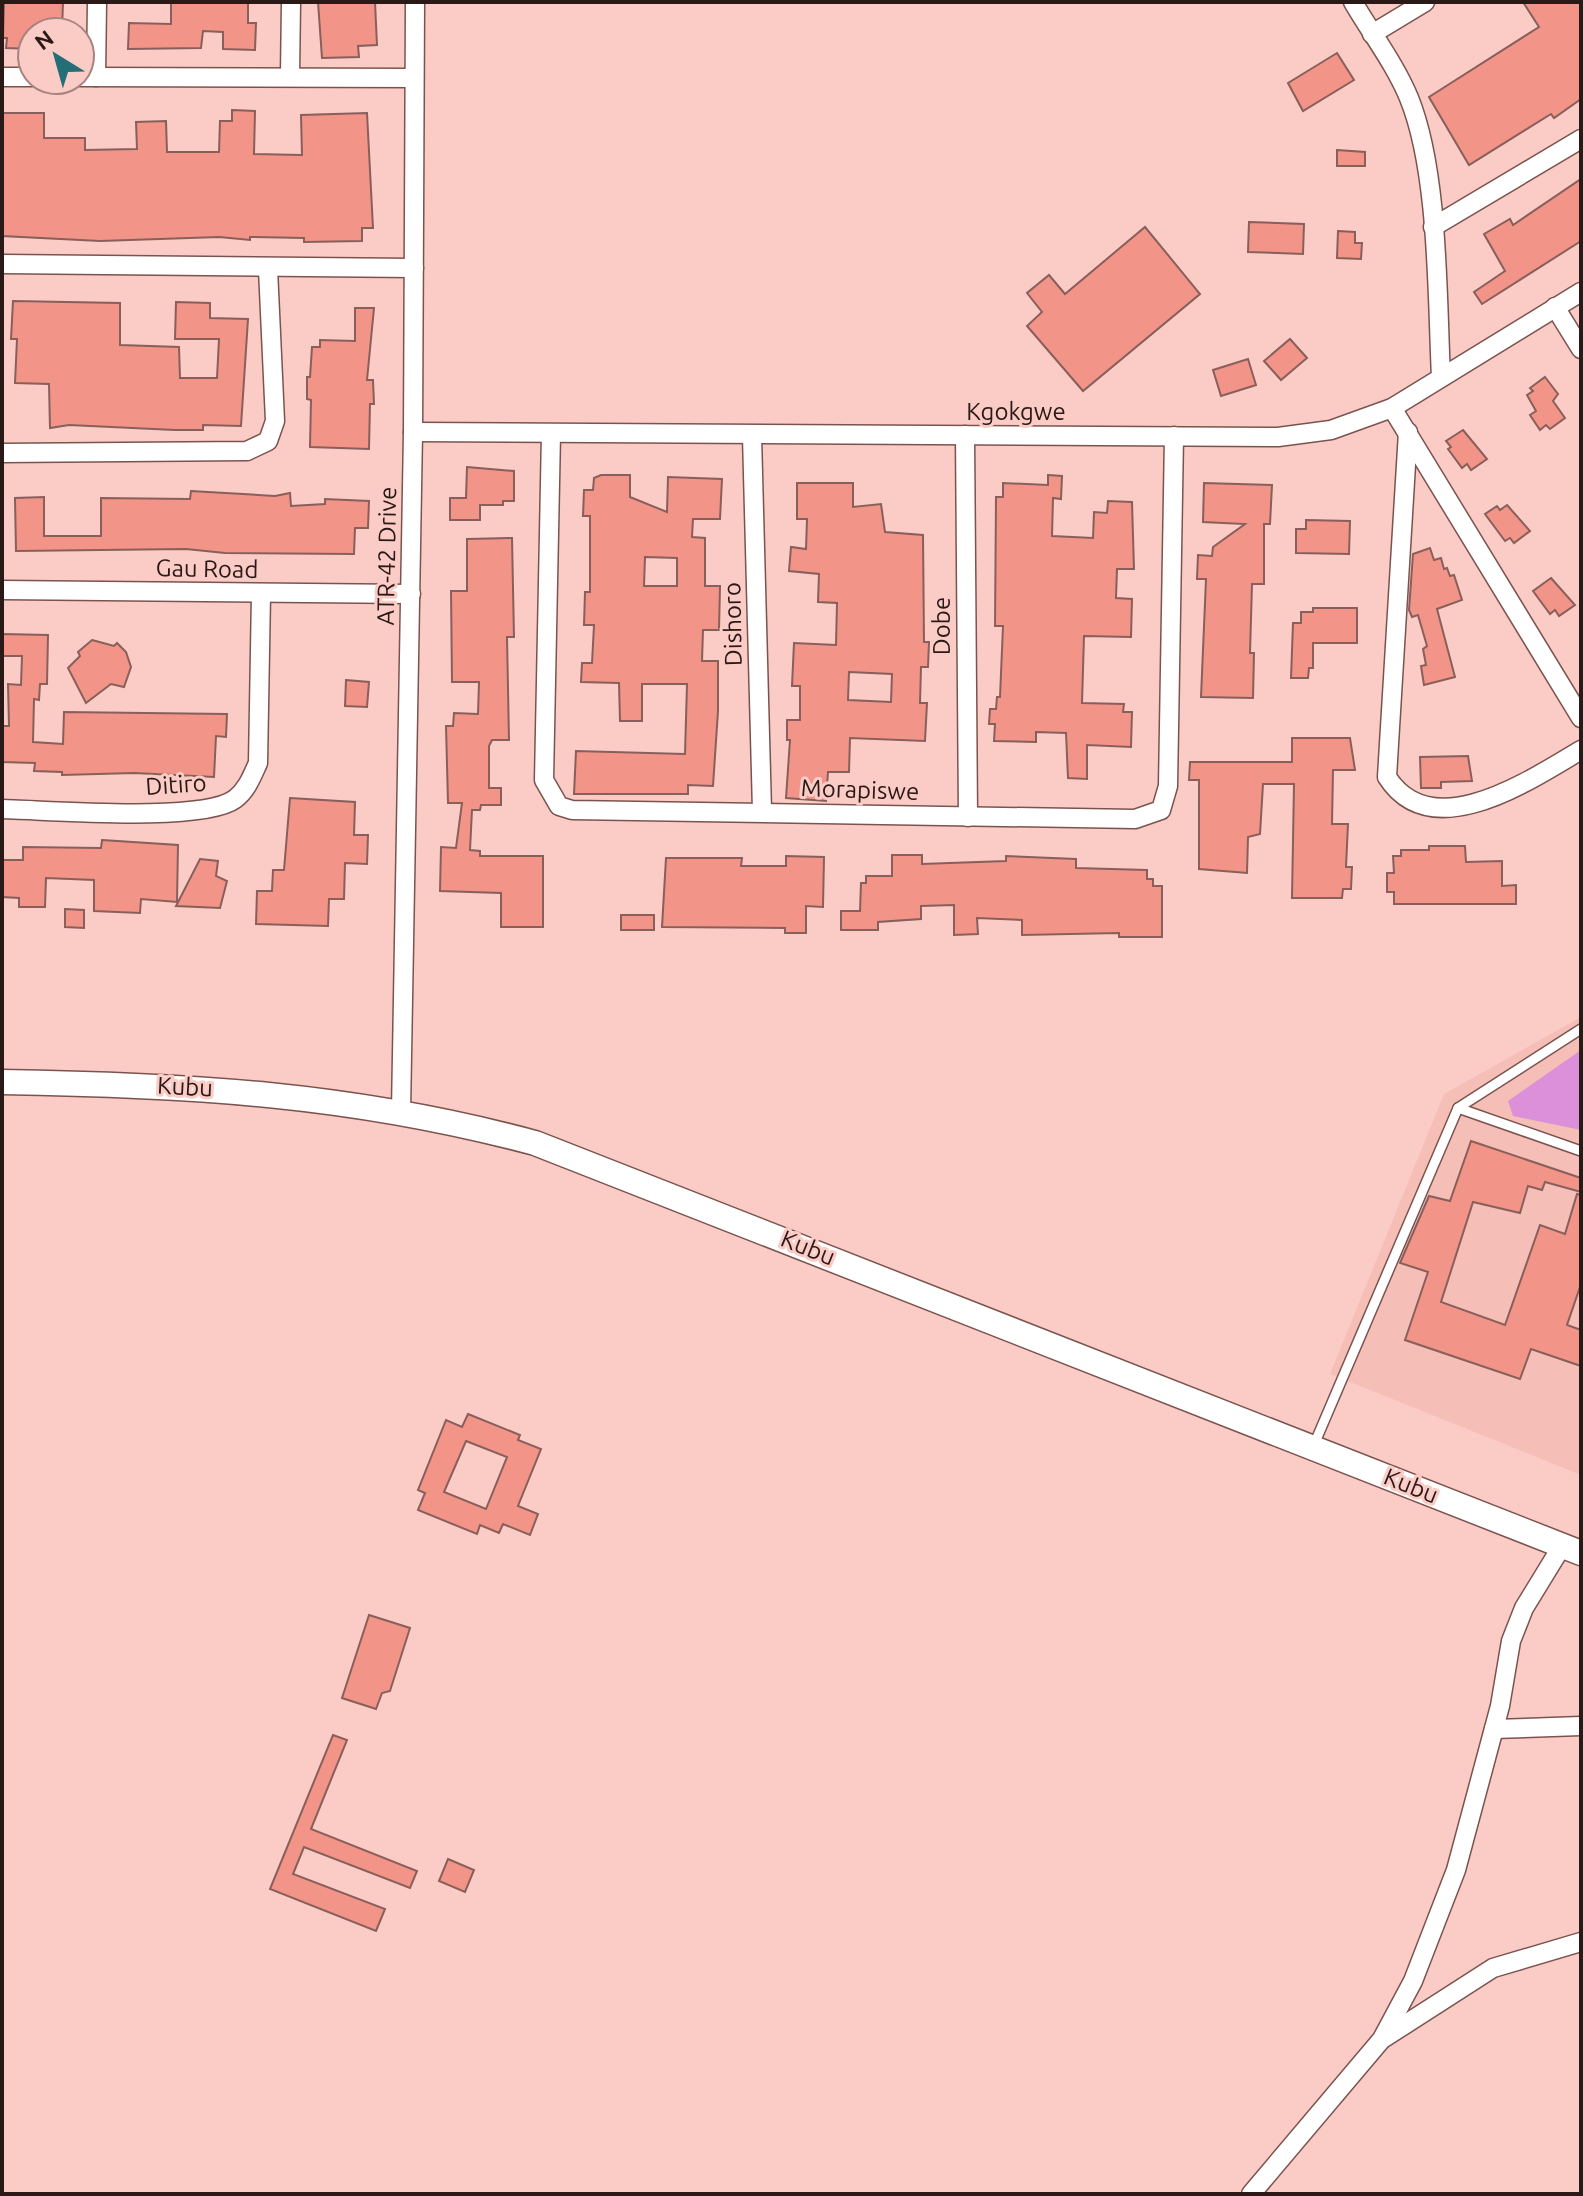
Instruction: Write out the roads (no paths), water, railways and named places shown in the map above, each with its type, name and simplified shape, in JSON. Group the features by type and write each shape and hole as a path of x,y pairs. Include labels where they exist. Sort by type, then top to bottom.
{"main road":[{"name":"Kubu","path":"2,1082 226,1089 321,1098 401,1112 535,1143 1572,1550"}],"street":[{"path":"290,75 291,2"},
{"name":"ATR-42 Drive","path":"401,1112 411,594 415,2"},
{"path":"1353,2 1408,95 1417,122 1433,227 1441,377"},
{"path":"1372,34 1425,2"},
{"path":"96,77 290,75 414,78"},
{"path":"1433,227 1581,139"},
{"path":"2,264 268,269 414,268"},
{"path":"2,453 247,451 268,441 275,421 268,269"},
{"name":"Kgokgwe","path":"413,432 1278,437 1331,430 1392,408 1581,292"},
{"path":"1555,307 1581,349"},
{"path":"1392,408 1581,718"},
{"path":"1408,432 1387,777 1398,794 1420,806 1485,802 1508,793 1581,750"},
{"name":"Morapiswe","path":"551,434 546,789 559,806 572,810 1135,819 1161,810 1168,786 1174,436"},
{"name":"Dobe","path":"965,435 968,817"},
{"name":"Dishoro","path":"752,436 762,811"},
{"name":"Gau Road","path":"2,590 411,594"},
{"name":"Ditiro","path":"2,809 188,812 233,801 247,786 258,763 261,594"},
{"path":"1251,2194 1382,2039 1413,1981 1456,1870 1494,1729 1511,1641 1524,1608 1572,1550"},
{"path":"1494,1729 1581,1726"},
{"path":"1382,2039 1493,1968 1581,1942"}],"lane":[{"path":"1313,1447 1458,1108 1581,1029"},
{"path":"1458,1108 1581,1151"}]}
